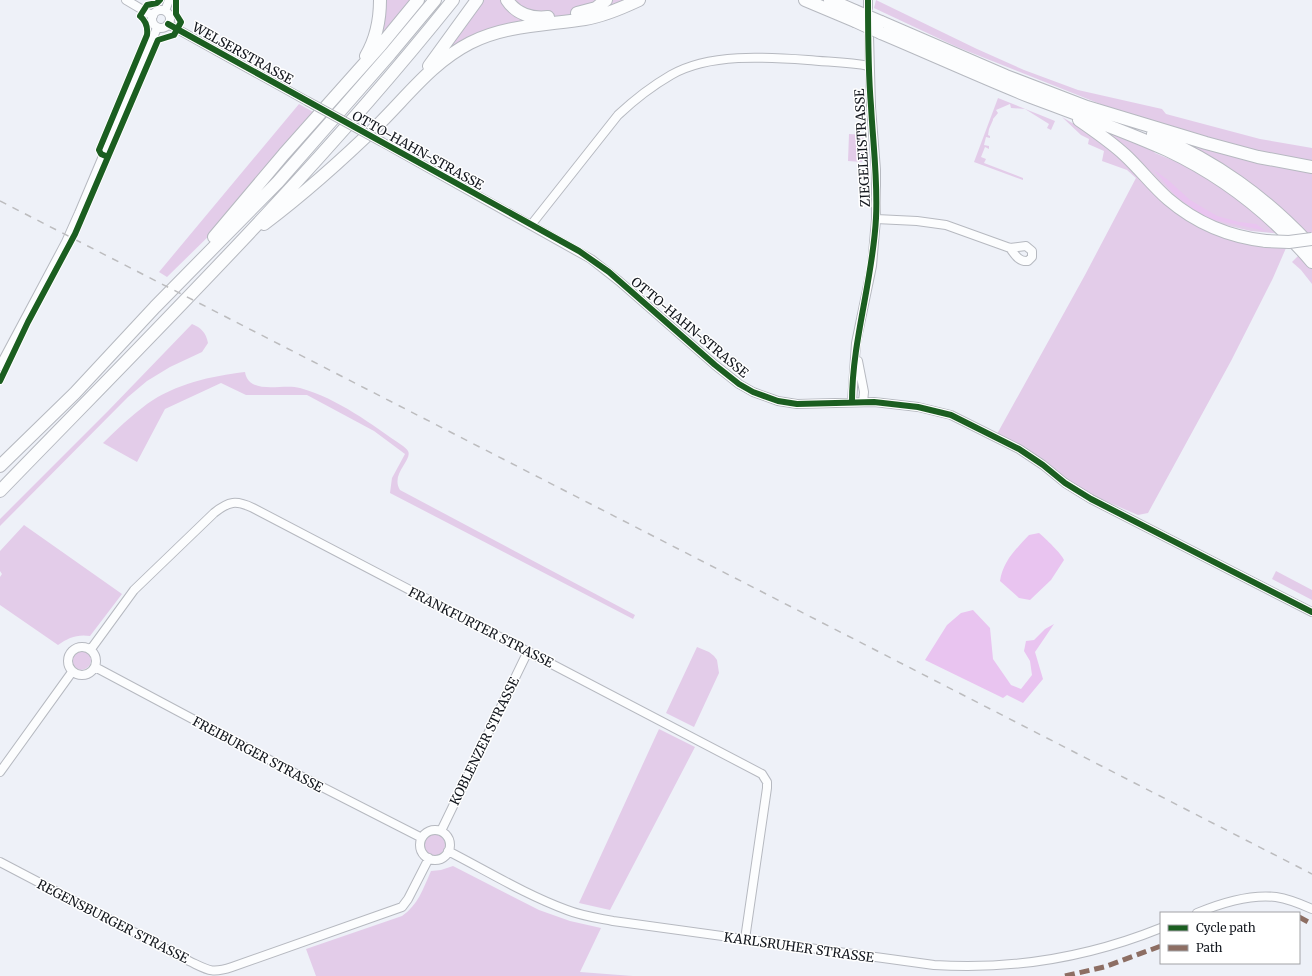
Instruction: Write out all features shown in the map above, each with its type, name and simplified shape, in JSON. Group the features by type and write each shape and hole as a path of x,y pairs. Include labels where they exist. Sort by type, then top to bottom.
{"highway":[{"path":"356,74 371,47 377,28 380,0"},
{"path":"189,273 210,241 284,154 356,74 418,0"},
{"path":"0,466 74,393 278,182 385,60 435,0"},
{"path":"0,491 238,245 383,86 453,0"},
{"path":"418,82 477,0"},
{"path":"507,0 513,8 522,14 543,18 596,8 606,0"},
{"path":"238,245 282,210 351,150 382,121 434,66 454,52 485,36 531,26 585,19 601,15 639,0"},
{"path":"805,0 855,16 1087,107 1178,145 1219,168 1248,189 1271,207 1312,247"},
{"path":"830,0 855,16"},
{"path":"881,27 1001,85 1154,145 1195,165 1243,196 1270,218 1312,262"},
{"path":"1087,107 1219,147 1258,157 1312,167"},
{"path":"1065,110 1113,145 1136,165 1167,198 1178,207 1204,223 1230,234 1266,241 1289,242 1312,239"}],"street":[{"path":"126,0 153,16"},
{"path":"164,11 169,0"},
{"path":"157,28 152,22 153,16 159,11 164,11"},
{"path":"157,28 165,27 168,24 170,17 164,11"},
{"name":"WELSERSTRASSE","path":"168,24 307,101"},
{"path":"0,366 66,242 157,28"},
{"name":"ZIEGELEISTRASSE","path":"852,402 856,343 872,266 876,219 876,170 869,66 869,36"},
{"path":"531,225 618,115 634,100 672,74 694,66 734,58 779,58 869,66"},
{"name":"OTTO-HAHN-STRASSE","path":"307,101 579,251 609,272 715,365 739,384 753,392 778,401 797,404 852,402 904,404 918,406 951,415 1019,449 1077,491 1312,612"},
{"path":"876,219 928,222 946,225 1010,248"},
{"name":"ZIEGELEISTRASSE","path":"856,343 864,392 863,402"},
{"name":"FRANKFURTER STRASSE","path":"91,649 141,582 214,513 224,505 231,503 239,503 254,508 762,774 767,782 767,788 745,939"},
{"path":"76,647 86,647 91,649 96,661 94,667 86,675 72,672 67,663 69,654 76,647"},
{"name":"KOBLENZER STRASSE","path":"441,831 528,651"},
{"name":"FREIBURGER STRASSE","path":"94,667 237,743 422,838"},
{"path":"0,772 72,672"},
{"path":"441,831 449,840 450,845 448,851 438,859 425,856 420,848 422,838 426,832 441,831"},
{"name":"KARLSRUHER STRASSE","path":"448,851 541,900 568,911 613,920 934,965 979,967 1049,960 1108,946 1160,928"},
{"name":"REGENSBURGER STRASSE","path":"0,862 208,970 215,971 232,967 402,907 408,900 429,858"},
{"path":"1200,912 1232,901 1254,897 1278,897 1291,900 1312,909"}],"shaded area":[{"path":"382,0 411,0 376,42"},
{"path":"483,0 628,0 602,12 534,24 444,56"},
{"path":"876,0 1024,70 1078,90 1162,109 1166,114 1260,139 1312,148 1312,163 1264,154 1138,119 957,47 874,8"},
{"path":"998,98 1055,121 1051,130 1047,128 1049,124 1025,109 1011,108 1010,104 996,110 998,113 993,119 989,129 988,135 990,138 986,137 984,145 989,146 989,149 985,147 981,157 986,159 984,163 1023,178 1023,180 974,162"},
{"path":"299,104 315,113 217,228 167,277 159,272"},
{"path":"1062,117 1107,145 1185,217 1286,248 1273,278 1231,361 1148,513 1138,515 1089,494 1069,482 1042,459 997,434 1085,275 1136,178 1127,170 1102,161 1104,151 1088,144 1089,139 1081,135"},
{"path":"1097,126 1150,147 1155,153 1182,164 1185,163 1223,185 1283,234 1251,231 1212,222 1176,198 1122,146"},
{"path":"849,134 864,135 862,162 848,161"},
{"path":"1180,141 1215,152 1312,171 1312,234 1307,234"},
{"path":"1153,169 1168,180 1190,200 1217,216 1239,222 1256,224 1266,231 1205,218 1175,195"},
{"path":"1300,254 1312,269 1312,284 1301,270 1292,262"},
{"path":"192,324 203,331 206,336 208,343 202,352 170,367 147,381 128,397 0,526 0,519"},
{"path":"245,372 248,379 253,384 268,387 300,388 341,405 367,421 408,450 409,455 399,473 398,478 400,490 635,615 633,619 390,493 392,478 405,454 374,431 307,395 246,395 221,383 165,409 137,462 103,443 147,404 169,391 206,379"},
{"path":"24,525 122,594 90,636 73,637 58,645 0,605 0,577 2,574 0,571 0,551"},
{"path":"1039,533 1057,550 1064,560 1051,580 1030,600 1019,598 1000,581 1004,567 1019,545 1029,535"},
{"path":"1276,571 1312,590 1312,600 1272,579"},
{"path":"973,610 990,628 993,659 1011,685 1021,689 1032,675 1030,661 1024,651 1026,641 1034,640 1045,629 1054,624 1035,652 1043,679 1023,703 1007,695 1003,698 925,660 947,625 961,613"},
{"path":"697,647 714,656 717,660 719,673 694,727 666,713"},
{"path":"81,650 88,653 91,660 88,667 81,670 74,667 71,660 74,653"},
{"path":"659,729 695,747 610,910 579,903"},
{"path":"434,834 438,835 444,841 444,849 438,855 434,856 430,855 424,849 423,845 424,841 430,835"},
{"path":"453,866 539,910 570,921 601,928 580,972 633,976 316,976 306,949 402,916 408,912 416,902 431,871 441,870"}],"railway":[{"path":"0,201 1312,874"}],"marked path":[{"path":"1300,918 1312,924"},
{"path":"1065,976 1104,967 1160,946"}],"cycle path":[{"path":"108,157 101,154 99,150 147,35 146,24 140,16 147,5 157,3 160,0"},
{"path":"0,381 28,322 75,234 158,40 174,35 181,22 176,14 176,0"},
{"path":"852,402 855,356 871,264 876,218 876,176 870,93 868,0"},
{"path":"168,24 579,251 609,272 715,365 739,384 753,392 778,401 797,404 874,402 918,407 951,415 1019,449 1043,465 1065,483 1091,499 1312,612"}]}
